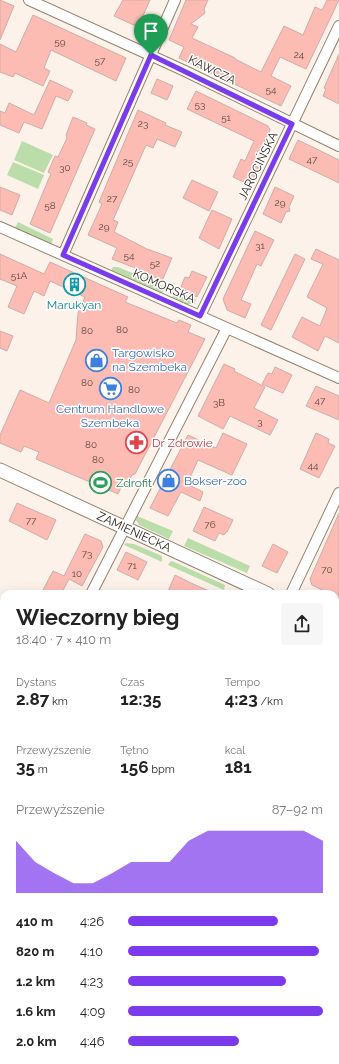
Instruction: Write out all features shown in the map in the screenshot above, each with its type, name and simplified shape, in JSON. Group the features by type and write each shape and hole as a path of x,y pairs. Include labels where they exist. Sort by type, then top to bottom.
{"street":[{"name":"KAWCZA","path":"29,0 151,55 339,146"},
{"path":"63,255 175,0"},
{"name":"JAROCIŃSKA","path":"200,316 339,26"},
{"name":"KOMORSKA","path":"0,227 339,378"},
{"path":"93,590 226,328"},
{"name":"ZAMIENIECKA","path":"0,470 259,590"},
{"path":"293,590 339,493"}],"green space":[{"path":"22,141 53,155 44,173 14,160"},
{"path":"13,162 44,175 38,189 7,175"},
{"path":"18,222 53,239 51,244 15,228"},
{"path":"113,267 118,267 161,285 164,289 163,292 161,293 111,270"},
{"path":"176,292 196,299 194,304 187,304 172,297"},
{"path":"137,516 173,531 169,539 139,525 136,520"},
{"path":"188,538 250,566 247,573 184,546"},
{"path":"126,543 134,544 162,556 162,562 124,545"},
{"path":"172,561 225,585 224,590 168,565"}],"building":[{"path":"0,0 14,6 0,40"},
{"path":"123,0 150,0 138,27 114,16"},
{"path":"186,0 208,0 204,9 205,13 191,24 198,27 192,38 261,72 284,26 303,35 315,7 322,10 327,0 339,0 306,69 280,57 271,76 291,86 281,106 179,58 184,47 169,40"},
{"path":"33,15 126,58 116,81 51,50 44,68 50,71 43,86 15,73 13,77 0,72 0,44 16,52"},
{"path":"339,54 339,104 323,96 326,89 324,88"},
{"path":"157,79 173,86 167,100 151,93"},
{"path":"50,80 73,91 68,101 56,96 42,129 24,122 19,133 0,125 0,111 5,113 9,103 34,115"},
{"path":"196,91 268,126 270,130 254,165 259,168 250,185 233,177 241,159 245,161 254,141 187,109"},
{"path":"138,110 166,123 165,125 182,132 175,147 157,139 153,148 146,145 113,220 118,222 114,232 147,249 172,258 162,281 138,269 112,259 117,248 88,235 102,204 99,202"},
{"path":"73,117 87,123 86,125 95,129 50,233 30,224 51,174 48,172 55,156 58,157 67,138 66,135"},
{"path":"298,140 339,160 339,183 289,159"},
{"path":"192,180 218,192 209,211 183,198"},
{"path":"0,187 20,195 12,215 0,210"},
{"path":"275,187 294,196 289,207 290,211 286,212 281,223 263,214"},
{"path":"212,210 232,219 219,249 199,238"},
{"path":"255,231 274,240 261,266 257,264 241,300 251,304 245,318 227,310 223,299"},
{"path":"316,249 339,260 339,343 325,336 318,351 292,337 302,317 320,326 327,308 307,297 323,264 311,259"},
{"name":"Targowisko na Szembeka","path":"0,254 44,274 50,262 128,297 125,302 177,323 179,320 191,325 188,332 205,339 135,474 132,475 127,485 123,483 118,494 36,459 39,452 24,446 21,452 0,443 0,435 20,390 49,403 76,340 78,313 85,297 50,281 44,296 34,291 24,314 8,307 17,286 0,279"},
{"path":"295,254 305,259 271,330 261,325"},
{"path":"192,271 207,277 197,297 180,289 185,277 189,278"},
{"path":"0,331 13,336 7,351 0,348"},
{"path":"224,364 235,369 234,371 265,387 254,408 278,420 270,435 230,416 223,429 198,416"},
{"path":"275,367 292,375 283,393 262,384 268,373 272,374"},
{"path":"316,386 339,396 339,420 306,406"},
{"path":"223,433 247,444 232,475 198,460 187,484 203,492 200,501 181,492 168,516 150,508 188,435 216,448"},
{"path":"316,433 329,439 328,443 335,446 319,478 300,469"},
{"path":"17,503 56,520 47,540 9,521"},
{"path":"204,507 233,520 227,532 224,535 219,533 215,541 193,531"},
{"path":"339,513 339,590 322,590 312,585 310,579"},
{"path":"85,534 101,541 103,547 82,586 69,579 63,590 43,590 53,571 64,576"},
{"path":"273,544 288,552 277,573 262,566"},
{"path":"126,552 147,562 138,580 117,570"},
{"path":"175,575 207,590 169,590"}],"place":[{"name":"Marukyan","path":"74,284"},
{"name":"Targowisko na Szembeka","path":"97,360"},
{"name":"Centrum Handlowe Szembeka","path":"110,388"},
{"name":"Dr Zdrowie","path":"136,443"},
{"name":"Bokser-zoo","path":"168,481"},
{"name":"Zdrofit","path":"100,483"}],"route":[{"path":"151,55 292,124 200,316 63,255 151,55"}]}
